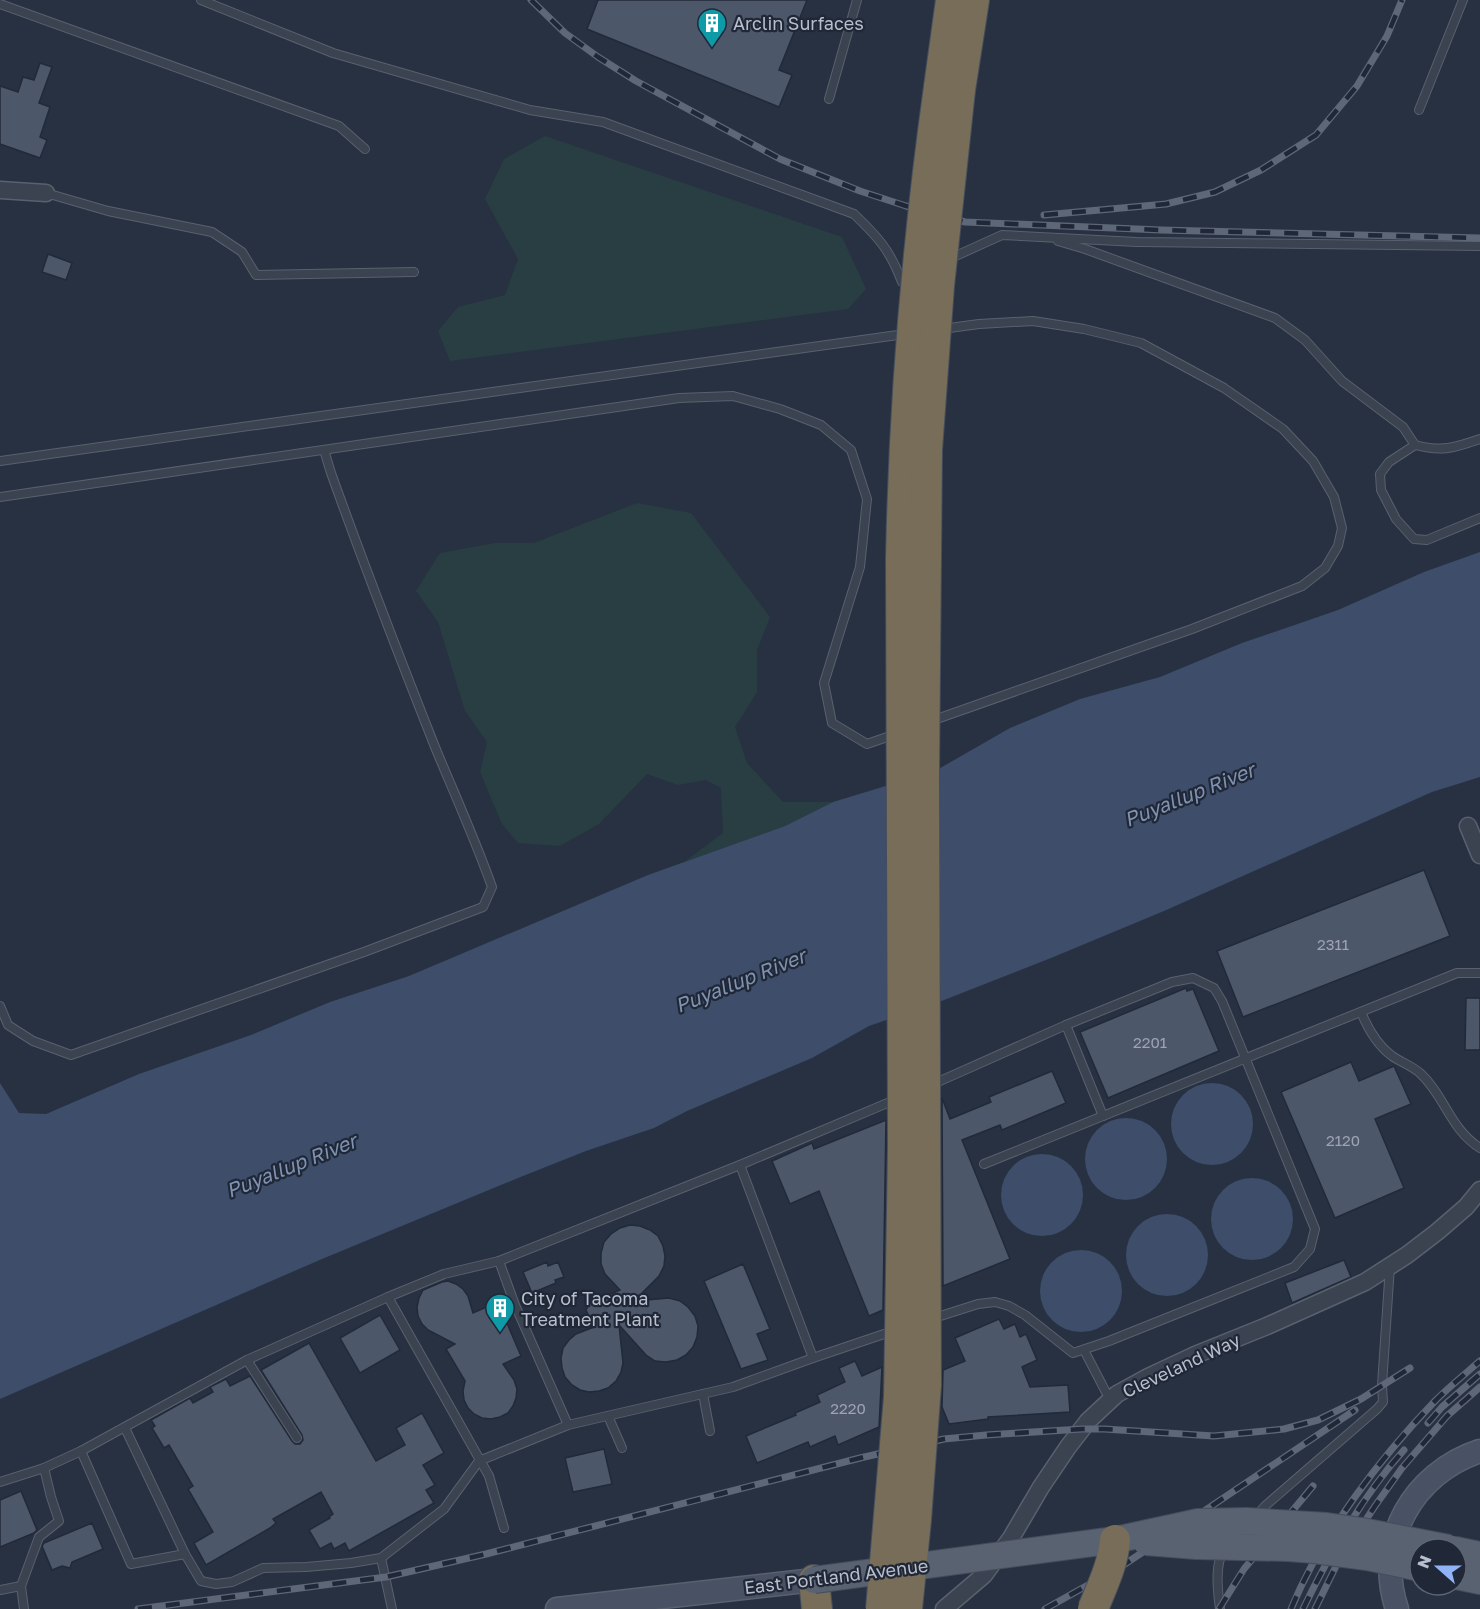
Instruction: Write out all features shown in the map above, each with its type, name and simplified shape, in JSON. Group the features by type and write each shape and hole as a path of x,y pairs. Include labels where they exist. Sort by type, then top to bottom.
{"highway":[{"path":"907,1609 926,1385 924,765 927,450 939,286 951,0"},
{"path":"880,1609 899,1397 903,1147 901,716 903,478 907,390 919,251 949,88 974,0"},
{"path":"1093,1609 1110,1568 1116,1540"}],"main road":[{"name":"East Portland Avenue","path":"809,1590 1116,1540 1198,1522 1246,1521 1334,1527 1408,1541"},
{"name":"East Portland Avenue","path":"1116,1540 1196,1546 1297,1548 1367,1557 1408,1566"}],"street":[{"path":"0,190 46,193"},
{"path":"1468,826 1480,855"},
{"name":"Cleveland Way","path":"944,1609 984,1575 1011,1538 1068,1447 1088,1421 1117,1394 1148,1377 1365,1282 1437,1232 1466,1207 1480,1190"},
{"path":"1397,1609 1390,1558 1394,1538 1403,1517 1422,1487 1437,1474 1453,1462 1480,1451"},
{"name":"East Portland Avenue","path":"557,1609 809,1590"}],"lane":[{"path":"201,0 333,53 530,110 603,122 854,214 875,234 894,260 902,282 1002,235 1137,242 1480,246"},
{"path":"830,99 857,0"},
{"path":"1419,110 1463,0"},
{"path":"0,4 339,126 364,149"},
{"path":"46,193 108,211 212,232 242,252 256,275 414,272"},
{"path":"1045,237 1085,249 1275,318 1305,340 1342,381 1403,427 1415,445 1433,450 1455,448 1480,439"},
{"path":"0,461 979,324 1033,321 1084,329 1141,343 1224,388 1283,429 1312,461 1334,497 1342,528 1338,546 1325,568 1302,586 1181,633 867,744 832,723 824,683 860,567 867,499 851,450 821,425 733,396 680,398 0,497"},
{"path":"1415,445 1389,462 1380,474 1381,490 1396,519 1414,539 1427,540 1480,518"},
{"path":"0,1006 8,1026 33,1041 71,1055 364,952 483,907 492,887 379,603 324,450"},
{"path":"984,1164 1457,973 1480,973"},
{"path":"0,1482 44,1468 81,1451 247,1360 444,1274 499,1261 740,1165 1172,982 1193,978 1214,988 1222,1001 1315,1229 1310,1249 1294,1267 1073,1353 1025,1315 1009,1306 994,1302 978,1304 917,1324"},
{"path":"1361,1012 1369,1032 1391,1056 1420,1072 1443,1102 1457,1128 1480,1148"},
{"path":"1066,1025 1103,1116"},
{"path":"740,1165 813,1358"},
{"path":"499,1261 515,1305 568,1425"},
{"path":"1243,1531 1265,1506 1383,1402 1382,1385 1390,1266"},
{"path":"388,1297 489,1476 504,1528"},
{"path":"125,1428 185,1554 201,1581 216,1584 232,1582 263,1568 306,1567 381,1558 444,1509 479,1461 568,1425 733,1387 907,1327"},
{"path":"1084,1350 1110,1400"},
{"path":"247,1360 297,1438"},
{"path":"703,1394 710,1431"},
{"path":"608,1416 622,1448"},
{"path":"81,1451 131,1564 185,1554"},
{"path":"24,1609 21,1586 39,1537 59,1521 44,1468"},
{"path":"1220,1609 1217,1581 1221,1555 1236,1539"},
{"path":"381,1558 392,1609"},
{"path":"0,1590 21,1586"}],"green space":[{"path":"545,136 842,237 866,289 848,309 450,361 438,331 458,307 505,295 518,259 485,199 504,159"},
{"path":"637,503 691,513 770,617 757,650 757,692 735,727 747,763 783,802 833,802 785,826 684,862 723,833 721,788 706,780 678,785 647,774 599,824 560,846 518,843 502,824 480,772 487,742 465,711 438,622 416,591 440,553 495,543 534,543"}],"water":[{"name":"Puyallup River","path":"1480,552 1480,777 1432,792 1164,911 1051,958 939,1002 869,1026 812,1058 687,1111 654,1128 586,1151 322,1259 0,1399 0,1083 19,1113 46,1114 139,1074 251,1035 330,1002 409,976 648,875 785,826 833,802 935,771 1010,728 1080,699 1160,677 1242,643 1338,610 1424,572"},
{"path":"1212,1083 1228,1086 1241,1095 1250,1108 1253,1124 1250,1140 1241,1153 1228,1162 1212,1165 1196,1162 1183,1153 1174,1140 1171,1124 1174,1108 1183,1095 1196,1086"},
{"path":"1126,1118 1142,1121 1155,1130 1164,1143 1167,1159 1164,1175 1155,1188 1142,1197 1126,1200 1110,1197 1097,1188 1088,1175 1085,1159 1088,1143 1097,1130 1110,1121"},
{"path":"1042,1154 1058,1157 1071,1166 1080,1179 1083,1195 1080,1211 1071,1224 1058,1233 1042,1236 1026,1233 1013,1224 1004,1211 1001,1195 1004,1179 1013,1166 1026,1157"},
{"path":"1252,1178 1268,1181 1281,1190 1290,1203 1293,1219 1290,1235 1281,1248 1268,1257 1252,1260 1236,1257 1223,1248 1214,1235 1211,1219 1214,1203 1223,1190 1236,1181"},
{"path":"1167,1214 1183,1217 1196,1226 1205,1239 1208,1255 1205,1271 1196,1284 1183,1293 1167,1296 1151,1293 1138,1284 1129,1271 1126,1255 1129,1239 1138,1226 1151,1217"},
{"path":"1081,1250 1097,1253 1110,1262 1119,1275 1122,1291 1119,1307 1110,1320 1097,1329 1081,1332 1065,1329 1052,1320 1043,1307 1040,1291 1043,1275 1052,1262 1065,1253"}],"building":[{"name":"Arclin Surfaces","path":"598,0 807,0 779,70 792,75 779,107 587,29"},
{"path":"40,63 52,67 39,103 50,107 40,137 47,140 40,158 0,144 0,86 18,92 23,77 34,80"},
{"path":"48,254 72,263 66,280 42,272"},
{"path":"1424,870 1450,936 1243,1017 1217,951"},
{"path":"1186,988 1187,991 1193,989 1219,1051 1108,1098 1080,1032"},
{"path":"1466,998 1480,998 1480,1050 1465,1050"},
{"path":"1351,1062 1359,1081 1394,1066 1411,1104 1375,1119 1404,1188 1335,1218 1281,1092"},
{"path":"1052,1071 1066,1103 1002,1130 1000,1125 962,1140 1010,1259 943,1286 942,1098 950,1119 991,1102 989,1097"},
{"path":"886,1120 883,1310 869,1316 819,1191 790,1204 772,1161 812,1143 814,1149"},
{"path":"630,1225 640,1226 658,1236 665,1256 664,1266 659,1276 634,1301 669,1298 680,1301 695,1316 698,1326 697,1337 693,1347 686,1355 677,1360 655,1361 646,1355 619,1325 623,1363 616,1381 608,1388 599,1391 580,1390 565,1377 561,1358 563,1348 576,1334 594,1327 586,1310 590,1303 620,1290 605,1274 601,1264 601,1253 604,1242 611,1234"},
{"path":"1344,1260 1351,1277 1292,1303 1285,1283"},
{"path":"547,1262 548,1266 558,1262 564,1277 532,1293 523,1272"},
{"path":"743,1264 770,1329 757,1334 768,1360 741,1369 704,1281"},
{"path":"448,1281 463,1289 468,1296 473,1313 498,1302 521,1356 503,1364 517,1389 513,1406 508,1413 500,1417 482,1418 468,1408 463,1391 465,1381 446,1349 455,1344 428,1330 418,1316 417,1307 423,1290"},
{"path":"380,1315 400,1350 360,1373 340,1338"},
{"path":"999,1319 1004,1329 1015,1324 1020,1337 1026,1334 1037,1360 1022,1367 1030,1387 1068,1385 1070,1412 988,1417 988,1419 949,1424 942,1407 943,1370 965,1361 955,1338"},
{"path":"309,1343 376,1461 405,1445 396,1428 422,1413 444,1453 423,1465 435,1485 426,1490 434,1503 349,1551 345,1543 334,1549 331,1543 320,1549 309,1530 333,1514 321,1492 273,1519 276,1523 270,1528 206,1565 194,1543 213,1532 188,1489 193,1486 169,1445 164,1448 152,1428 155,1426 151,1420 190,1398 193,1403 213,1392 210,1387 226,1379 230,1386 250,1376 292,1441 300,1444 303,1440 302,1435 261,1370"},
{"path":"855,1361 862,1376 882,1367 879,1427 838,1445 835,1436 810,1447 808,1442 757,1463 746,1436 820,1402 817,1395 845,1382 839,1368"},
{"path":"604,1449 612,1484 573,1492 565,1458"},
{"path":"21,1491 37,1530 0,1547 0,1500"},
{"path":"92,1523 103,1549 72,1562 70,1568 62,1566 52,1570 42,1546 44,1543"}],"railway":[{"path":"531,0 565,33 598,57 636,81 780,159 860,191 965,222 1161,230 1480,238"},
{"path":"1044,215 1166,204 1215,192 1261,170 1316,135 1357,86 1387,36 1402,0"},
{"path":"1291,1609 1335,1526 1373,1473 1393,1447 1435,1401 1480,1361"},
{"path":"138,1609 386,1577 944,1439 1082,1429 1214,1436 1284,1429 1318,1420 1361,1399 1410,1368"},
{"path":"1428,1423 1442,1407 1480,1374"},
{"path":"1315,1609 1338,1562 1402,1468 1447,1416 1480,1387"},
{"path":"1045,1609 1122,1566 1355,1410"},
{"path":"1303,1609 1361,1505 1404,1450"},
{"path":"1219,1609 1244,1569 1313,1486"}],"place":[{"name":"Arclin Surfaces","path":"712,48"},
{"name":"City of Tacoma Treatment Plant","path":"500,1334"}]}
